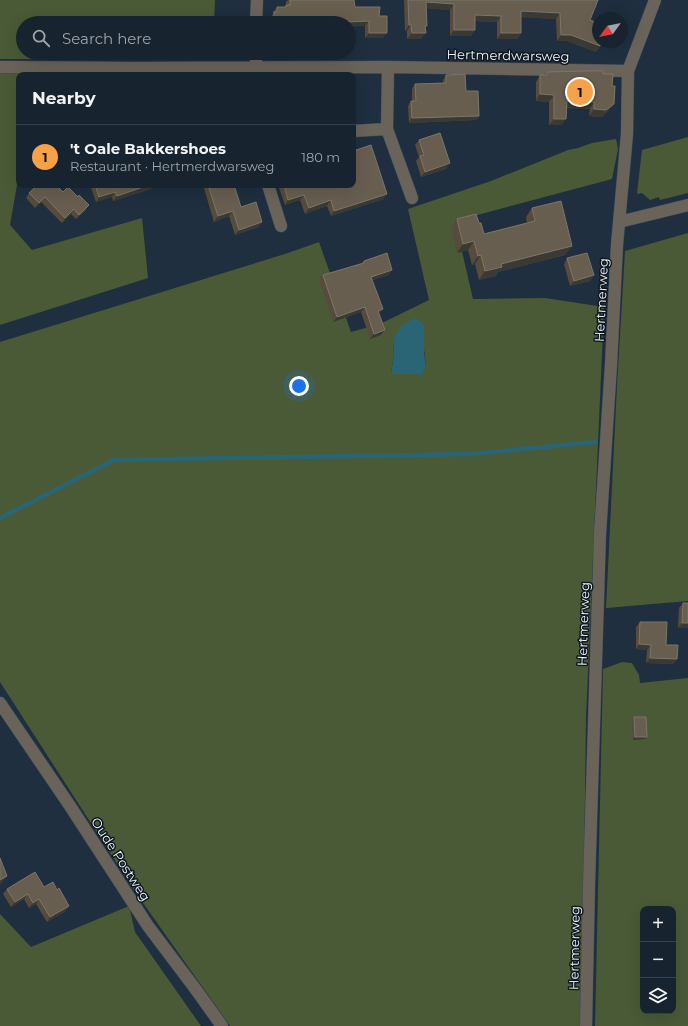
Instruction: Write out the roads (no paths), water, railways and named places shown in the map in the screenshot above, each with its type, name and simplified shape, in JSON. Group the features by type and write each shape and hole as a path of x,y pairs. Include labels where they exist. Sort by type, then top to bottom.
{"street":[{"path":"256,16 257,0"},
{"name":"Hertmerweg","path":"586,1026 589,876 600,534 619,222 627,134 628,71 655,0"},
{"path":"256,60 256,68"},
{"name":"Hertmerdwarsweg","path":"0,67 134,72 221,72 256,68 388,67 628,71"},
{"path":"388,67 387,129 412,198"},
{"path":"356,131 387,129"},
{"path":"269,188 281,226"},
{"path":"619,222 688,205"},
{"name":"Oude Postweg","path":"0,703 70,806 148,926 222,1026"}],"water":[{"path":"415,318 424,325 424,353 426,366 421,375 391,374 394,353 393,340 401,326"}],"waterway":[{"path":"0,518 114,460 471,454 595,442"}],"place":[{"name":"'t Oale Bakkershoes","path":"580,92"}]}
